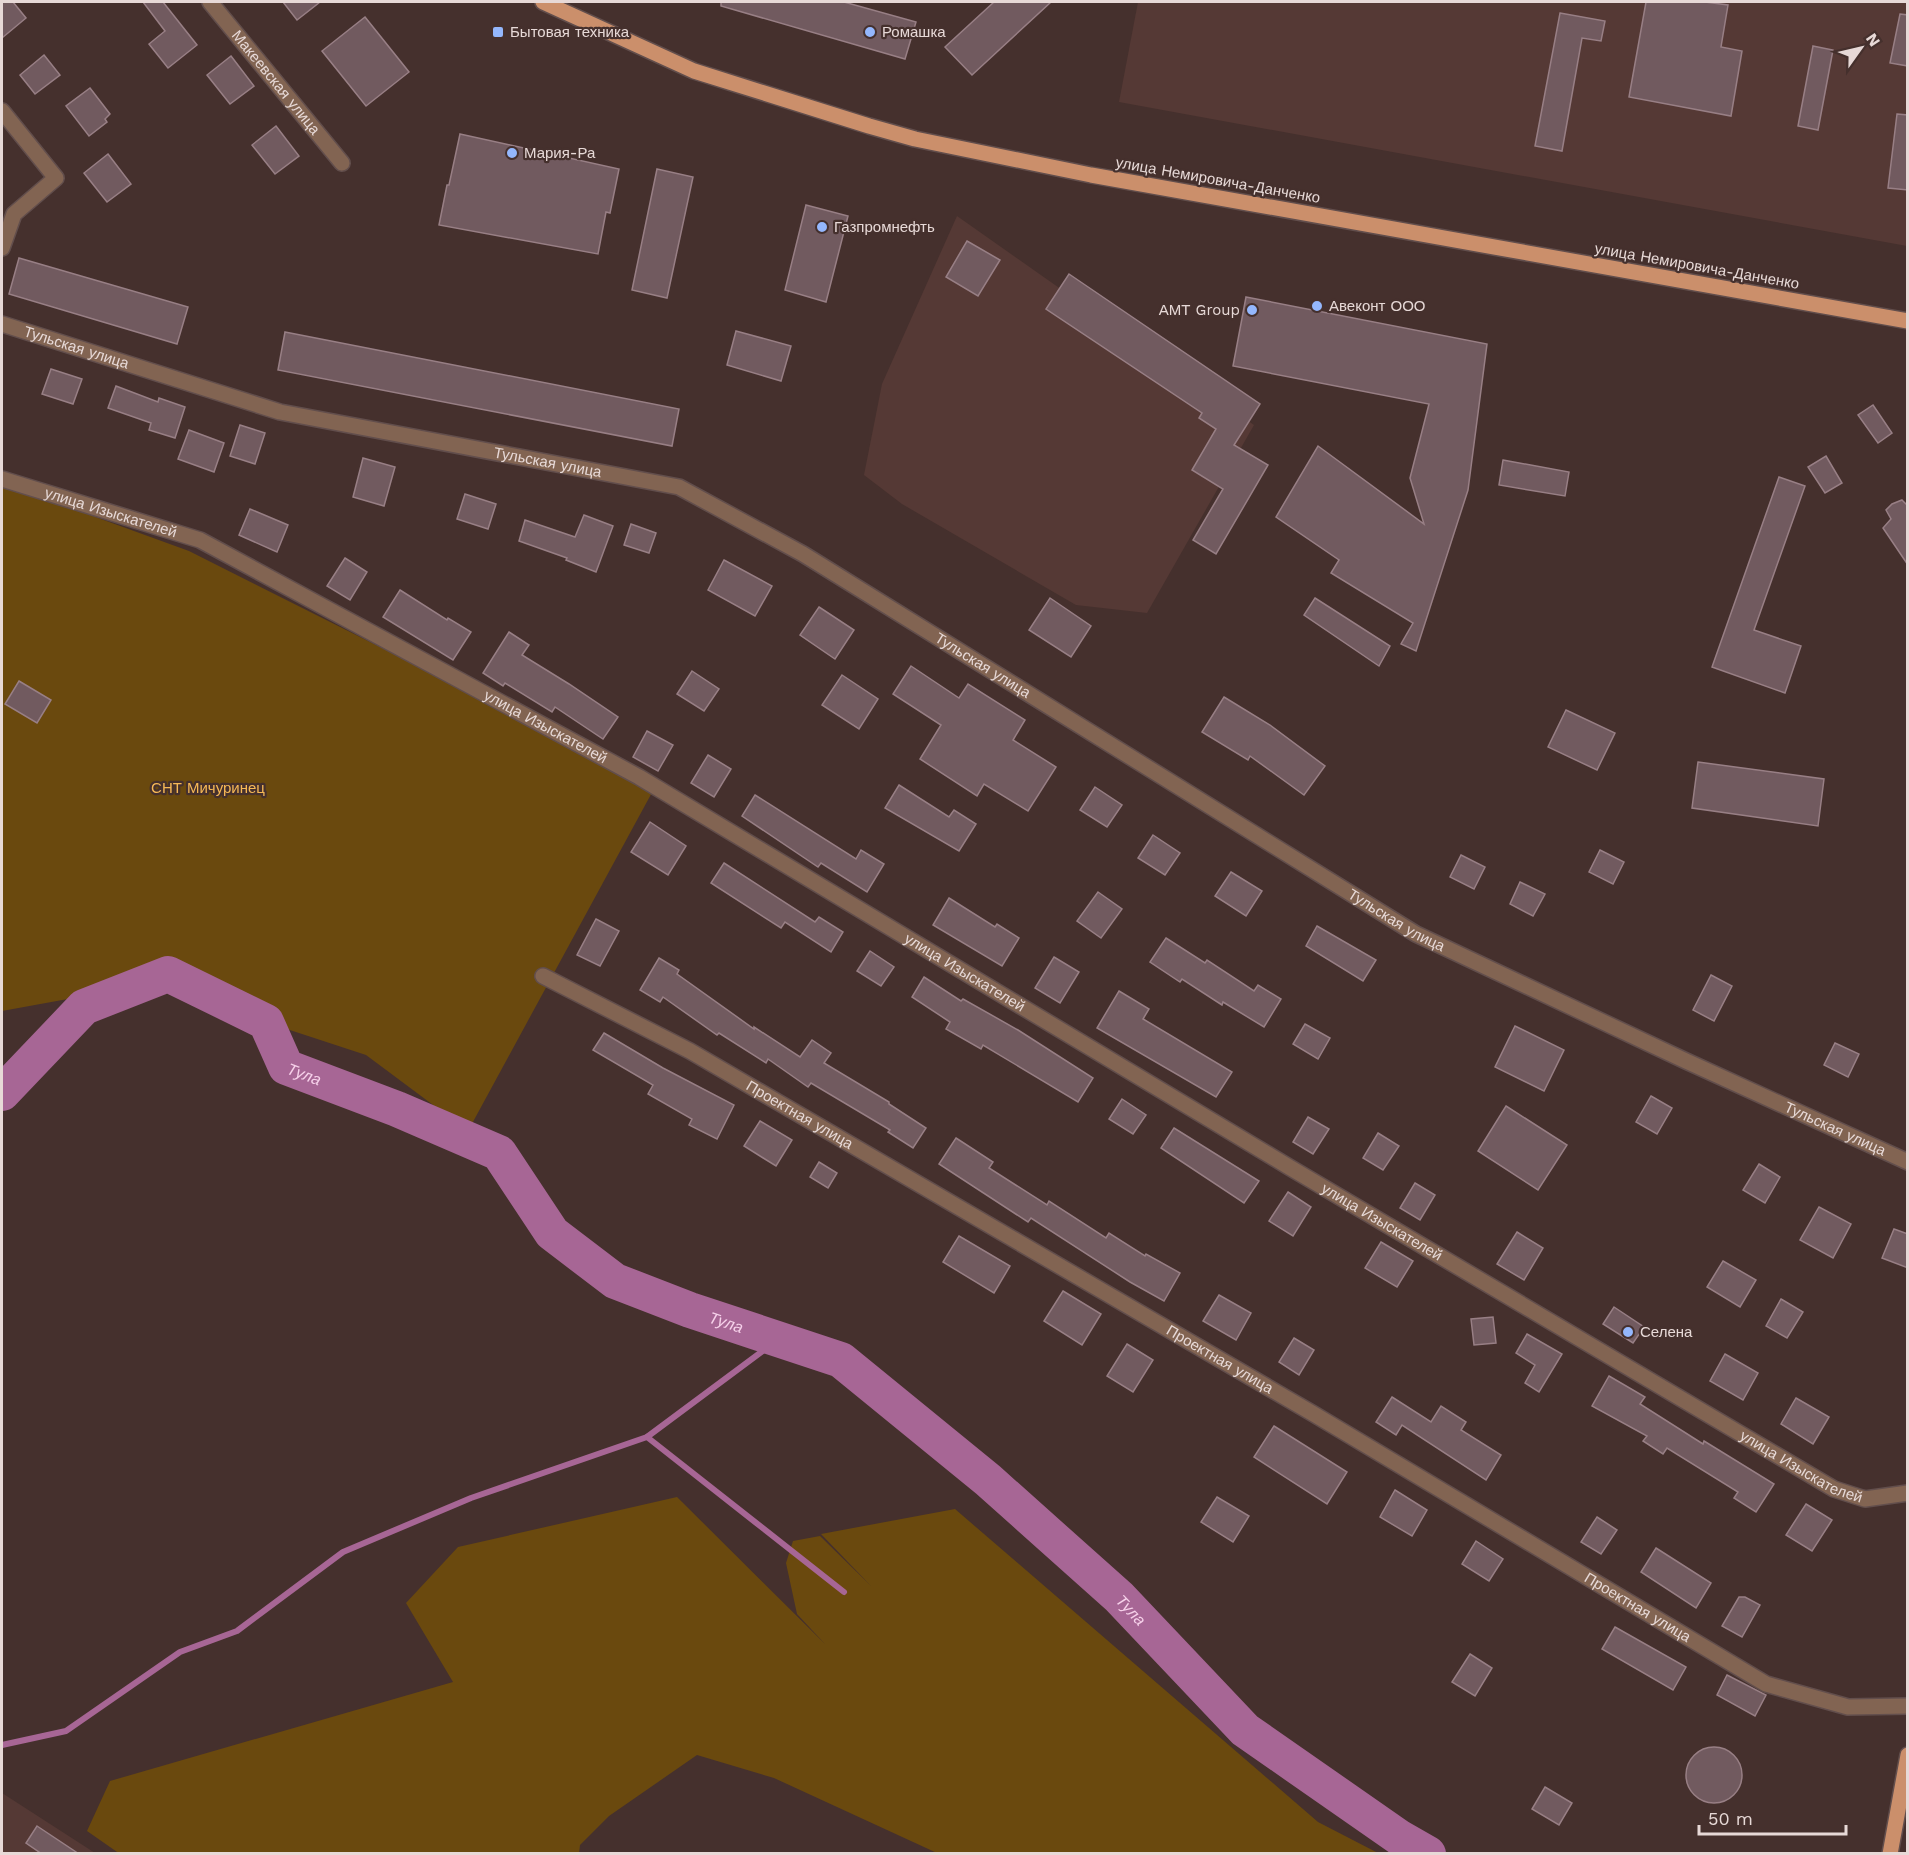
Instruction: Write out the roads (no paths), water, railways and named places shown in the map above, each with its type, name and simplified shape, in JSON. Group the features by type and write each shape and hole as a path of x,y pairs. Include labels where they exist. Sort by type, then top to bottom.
{"main road":[{"name":"улица Немировича-Данченко","path":"543,2 694,70 915,139 1113,179 1908,321"},
{"path":"1890,1854 1908,1755"}],"street":[{"name":"Макеевская улица","path":"210,2 342,163"},
{"path":"2,111 56,178 14,214 2,248"},
{"name":"Тульская улица","path":"2,324 280,412 679,487 803,554 1416,934 1908,1162"},
{"name":"улица Изыскателей","path":"2,479 200,540 639,777 1288,1167 1834,1489 1865,1500 1908,1493"},
{"name":"Проектная улица","path":"543,976 690,1051 1312,1413 1766,1684 1848,1707 1908,1706"}],"waterway":[{"name":"Тула","path":"2,1093 84,1007 168,974 266,1022 286,1067 397,1109 499,1153 552,1233 615,1281 690,1310 841,1360 988,1480 1119,1597 1245,1730 1400,1838 1428,1854"},
{"path":"2,1745 66,1731 180,1652 237,1631 343,1552 471,1498 647,1437 772,1344 841,1360"},
{"path":"647,1437 844,1592"}],"place":[{"name":"Бытовая техника","path":"498,32"},
{"name":"Ромашка","path":"870,32"},
{"name":"Мария-Ра","path":"512,153"},
{"name":"Газпромнефть","path":"822,227"},
{"name":"Авеконт ООО","path":"1317,306"},
{"name":"АМТ Group","path":"1252,310"},
{"name":"Селена","path":"1628,1332"}],"park label":[{"name":"СНТ Мичуринец","path":"208,788"}]}
